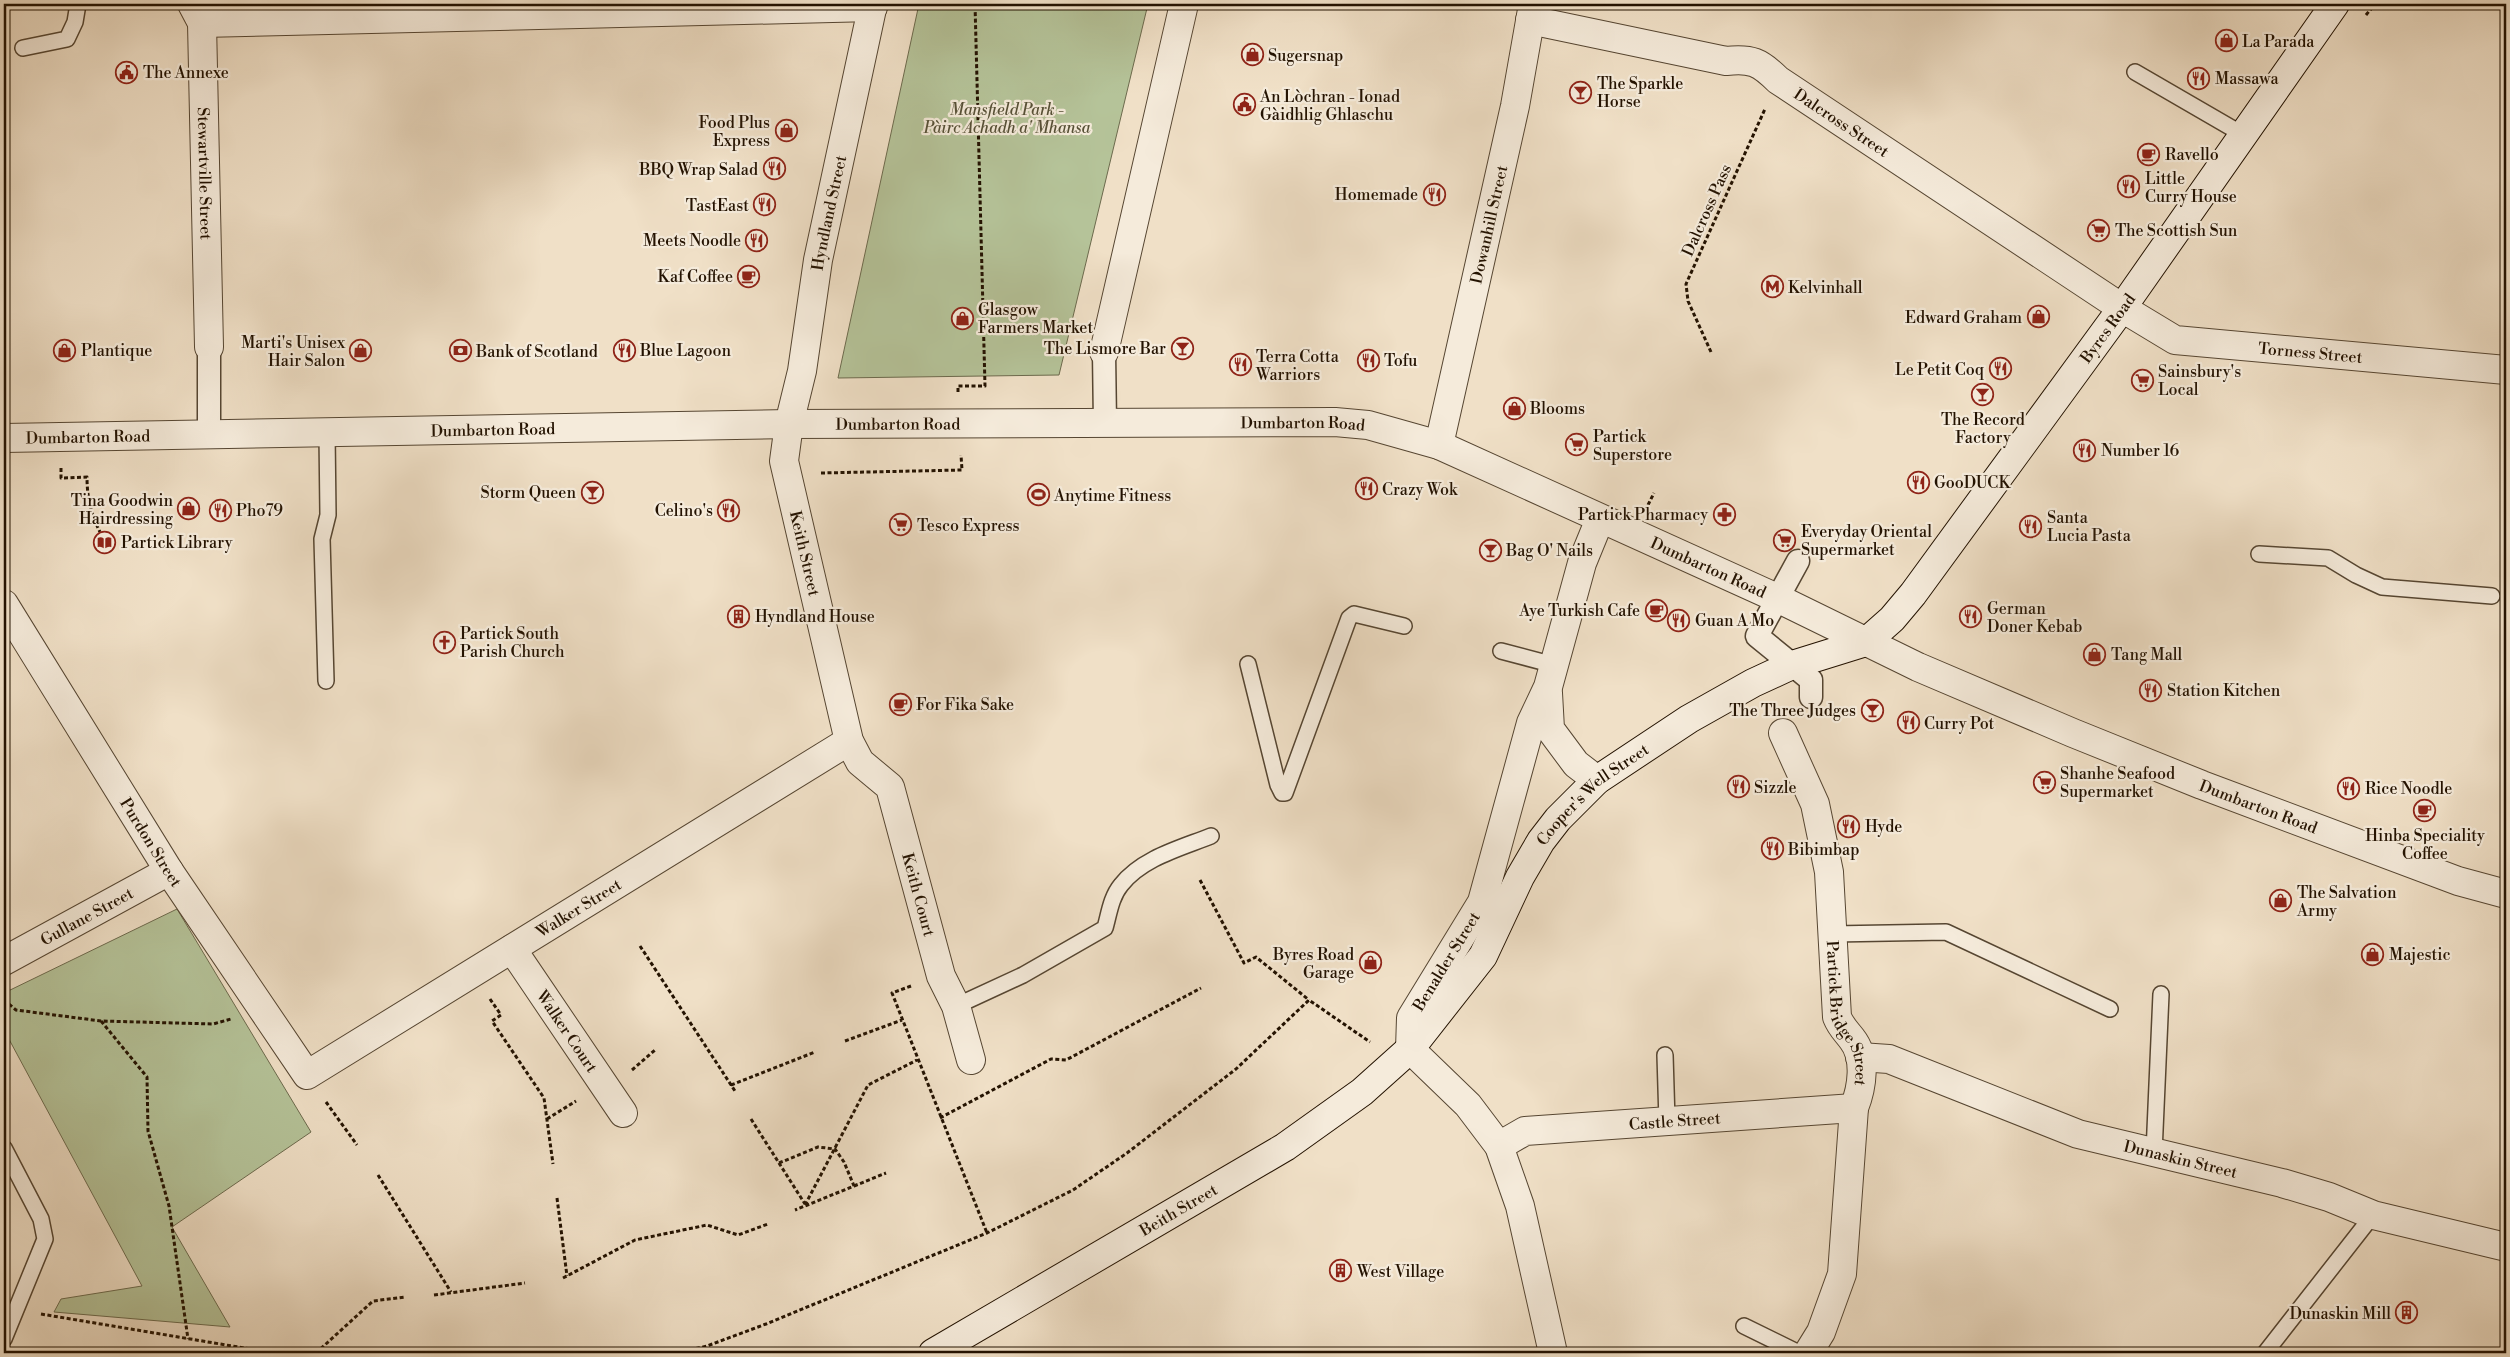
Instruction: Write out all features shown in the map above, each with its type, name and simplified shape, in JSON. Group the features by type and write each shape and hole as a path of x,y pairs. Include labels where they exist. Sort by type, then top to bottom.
{"street":[{"path":"1105,424 1104,352 1184,4"},
{"name":"Byres Road","path":"1866,642 1892,619 1913,594 2122,308 2242,134 2335,4"},
{"path":"197,14 873,5"},
{"name":"Hyndland Street","path":"790,424 802,371 818,260 873,5"},
{"name":"Dalcross Street","path":"1532,12 1726,61 1745,59 1763,65 1778,80 2122,308"},
{"name":"Dowanhill Street","path":"1439,445 1514,106 1532,12"},
{"name":"Stewartville Street","path":"197,14 209,347"},
{"name":"Torness Street","path":"2122,308 2175,340 2506,370"},
{"path":"209,347 209,435"},
{"name":"Dumbarton Road","path":"4,438 790,424 1335,422 1368,425 1439,445 1778,598 1918,667 2202,785 2458,881 2506,894"},
{"name":"Keith Street","path":"790,424 784,461 849,741"},
{"name":"Benalder Street","path":"1403,1054 1411,1018 1482,902 1532,723 1551,676 1582,563 1600,519"},
{"path":"1798,561 1757,636 1811,680 1811,697"},
{"name":"Purdon Street","path":"4,604 170,871 307,1075"},
{"name":"Cooper's Well Street","path":"1403,1054 1483,956 1520,876 1542,841 1558,819 1597,780 1689,719 1752,683 1792,666 1866,642"},
{"name":"Benalder Street","path":"1551,676 1550,729 1576,764 1597,780"},
{"name":"Partick Bridge Street","path":"1783,733 1815,804 1829,872 1837,1017 1842,1030 1853,1040 1860,1057 1861,1090 1854,1108 1842,1274 1821,1332 1808,1353"},
{"name":"Walker Street","path":"307,1075 849,741"},
{"name":"Keith Court","path":"849,741 860,762 890,787 941,976 956,1006 971,1060"},
{"name":"Gullane Street","path":"4,961 170,871"},
{"name":"Walker Court","path":"512,949 623,1113"},
{"path":"1403,1054 1468,1105 1498,1146 1520,1206 1553,1353"},
{"name":"Beith Street","path":"932,1353 1285,1147 1362,1092 1403,1054"},
{"name":"Dunaskin Street","path":"1860,1057 1890,1059 2078,1134 2310,1192 2373,1215 2506,1247"},
{"name":"Castle Street","path":"1498,1146 1525,1131 1854,1108"}],"lane":[{"path":"23,48 67,39 75,22 78,4"},
{"path":"2136,72 2242,134"},
{"path":"326,681 322,539 328,515 327,432"},
{"path":"2259,554 2328,558 2356,575 2382,587 2492,596"},
{"path":"1248,664 1278,786 1282,793 1285,793 1349,618 1354,614 1404,626"},
{"path":"1501,651 1551,676"},
{"path":"956,1006 1023,975 1105,928 1112,902 1121,885 1148,862 1211,836"},
{"path":"1832,934 1946,932 2110,1009"},
{"path":"2154,1153 2161,994"},
{"path":"1665,1055 1667,1121"},
{"path":"4,1148 42,1219 45,1239 18,1309 4,1339"},
{"path":"2265,1353 2373,1215"},
{"path":"1744,1326 1799,1353"}],"path":[{"path":"788,475 860,471 962,470 958,424 958,386 985,386 975,4"},
{"name":"Dalcross Pass","path":"1711,352 1688,301 1686,284 1778,80"},
{"path":"60,437 61,478 87,477 87,499 100,532"},
{"path":"1200,880 1244,963 1256,957 1309,1000 1403,1054"},
{"path":"640,946 735,1090"},
{"path":"473,973 501,1016 492,1021 544,1098 554,1164"},
{"path":"941,976 892,993 987,1233"},
{"path":"940,1118 1051,1059 1066,1060 1201,988"},
{"path":"4,1000 16,1010 101,1021 213,1024 264,1009"},
{"path":"677,1353 707,1346 766,1324 987,1233 1073,1190 1127,1153 1236,1069 1309,1000"},
{"path":"845,1041 902,1020"},
{"path":"101,1021 147,1077 148,1131 170,1206 188,1340"},
{"path":"687,1030 693,1026"},
{"path":"731,1085 815,1052"},
{"path":"805,1205 868,1085 918,1060"},
{"path":"307,1075 357,1145"},
{"path":"751,1119 805,1205"},
{"path":"779,1163 818,1147 835,1148"},
{"path":"835,1148 844,1162 854,1186"},
{"path":"796,1210 886,1173"},
{"path":"378,1175 451,1292"},
{"path":"557,1198 567,1276"},
{"path":"563,1278 635,1240 707,1225 738,1235 768,1224"},
{"path":"434,1294 525,1283"},
{"path":"316,1353 373,1301 405,1298"},
{"path":"18,1309 188,1340 274,1353"}],"green space":[{"name":"Mansfield Park - Pàirc Achadh a' Mhansa","path":"919,4 1148,4 1059,375 838,378"},
{"path":"177,909 311,1132 172,1227 230,1327 54,1312 61,1299 142,1286 4,1030 4,993"}],"place":[{"name":"La Parada","path":"2226,41"},
{"name":"Sugersnap","path":"1252,55"},
{"name":"The Annexe","path":"127,72"},
{"name":"Massawa","path":"2199,78"},
{"name":"The Sparkle Horse","path":"1581,92"},
{"name":"An Lòchran - Ionad Gàidhlig Ghlaschu","path":"1244,105"},
{"name":"Food Plus Express","path":"786,131"},
{"name":"Ravello","path":"2149,154"},
{"name":"BBQ Wrap Salad","path":"774,169"},
{"name":"Little Curry House","path":"2129,187"},
{"name":"Homemade","path":"1434,194"},
{"name":"TastEast","path":"765,205"},
{"name":"The Scottish Sun","path":"2099,230"},
{"name":"Meets Noodle","path":"757,240"},
{"name":"Kaf Coffee","path":"749,276"},
{"name":"Kelvinhall","path":"1772,287"},
{"name":"Edward Graham","path":"2038,317"},
{"name":"Glasgow Farmers Market","path":"962,318"},
{"name":"The Lismore Bar","path":"1182,348"},
{"name":"Plantique","path":"65,350"},
{"name":"Blue Lagoon","path":"624,350"},
{"name":"Marti's Unisex Hair Salon","path":"361,351"},
{"name":"Bank of Scotland","path":"460,351"},
{"name":"Tofu","path":"1368,360"},
{"name":"Terra Cotta Warriors","path":"1240,365"},
{"name":"Le Petit Coq","path":"2000,369"},
{"name":"Sainsbury's Local","path":"2142,380"},
{"name":"The Record Factory","path":"1983,395"},
{"name":"Blooms","path":"1514,408"},
{"name":"Partick Superstore","path":"1577,445"},
{"name":"Number 16","path":"2085,450"},
{"name":"GooDUCK","path":"1918,482"},
{"name":"Crazy Wok","path":"1366,489"},
{"name":"Storm Queen","path":"592,492"},
{"name":"Anytime Fitness","path":"1038,495"},
{"name":"Tina Goodwin Hairdressing","path":"189,509"},
{"name":"Pho79","path":"220,510"},
{"name":"Celino's","path":"729,510"},
{"name":"Partick Pharmacy","path":"1724,514"},
{"name":"Tesco Express","path":"901,525"},
{"name":"Santa Lucia Pasta","path":"2031,526"},
{"name":"Everyday Oriental Supermarket","path":"1785,540"},
{"name":"Partick Library","path":"105,542"},
{"name":"Bag O' Nails","path":"1490,550"},
{"name":"Aye Turkish Cafe","path":"1656,610"},
{"name":"Hyndland House","path":"739,616"},
{"name":"German Doner Kebab","path":"1971,617"},
{"name":"Guan A Mo","path":"1679,620"},
{"name":"Partick South Parish Church","path":"444,642"},
{"name":"Tang Mall","path":"2095,654"},
{"name":"Station Kitchen","path":"2151,690"},
{"name":"For Fika Sake","path":"900,704"},
{"name":"The Three Judges","path":"1872,710"},
{"name":"Curry Pot","path":"1908,723"},
{"name":"Shanhe Seafood Supermarket","path":"2044,782"},
{"name":"Sizzle","path":"1738,787"},
{"name":"Rice Noodle","path":"2349,788"},
{"name":"Hinba Speciality Coffee","path":"2425,811"},
{"name":"Hyde","path":"1849,826"},
{"name":"Bibimbap","path":"1772,849"},
{"name":"The Salvation Army","path":"2281,901"},
{"name":"Majestic","path":"2373,954"},
{"name":"Byres Road Garage","path":"1370,963"},
{"name":"West Village","path":"1341,1271"},
{"name":"Dunaskin Mill","path":"2407,1313"}]}
